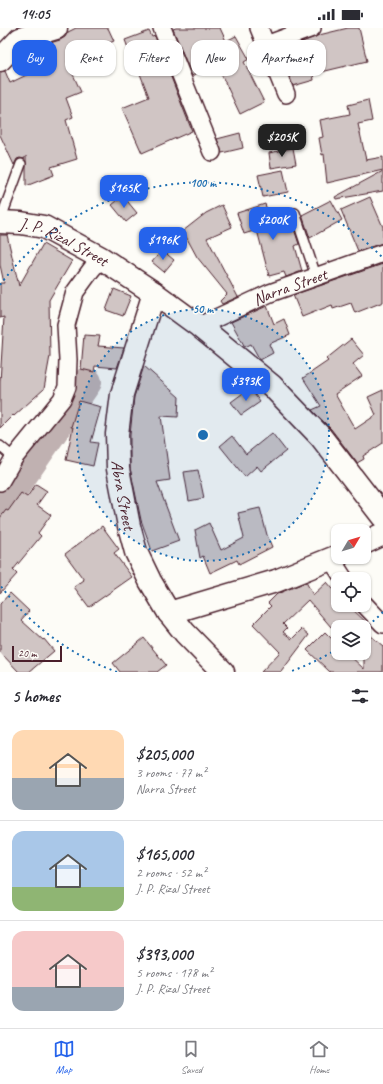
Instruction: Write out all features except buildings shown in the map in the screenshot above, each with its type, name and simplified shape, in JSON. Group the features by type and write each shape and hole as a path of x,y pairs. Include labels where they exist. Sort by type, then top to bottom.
{"street":[{"path":"0,60 22,34 56,28"},
{"path":"162,28 212,152"},
{"path":"259,28 264,40"},
{"path":"280,40 312,28"},
{"path":"279,76 286,94"},
{"name":"J. P. Rizal Street","path":"0,221 44,227 101,258 200,326 272,386 321,437 383,517"},
{"name":"Narra Street","path":"200,326 270,293 383,252"},
{"path":"0,482 14,458 62,399 67,387 68,360 66,325 75,292 101,258"},
{"name":"Abra Street","path":"154,293 122,394 117,434 118,469 129,526 136,552 150,581 169,613 185,633 223,672"},
{"path":"371,540 383,534"},
{"path":"169,613 276,581 331,558"},
{"path":"371,611 383,624"}],"lane":[{"path":"0,221 21,164"},
{"path":"295,213 316,276"},
{"path":"0,446 14,458"}],"waterway":[{"path":"0,508 87,382"}]}
